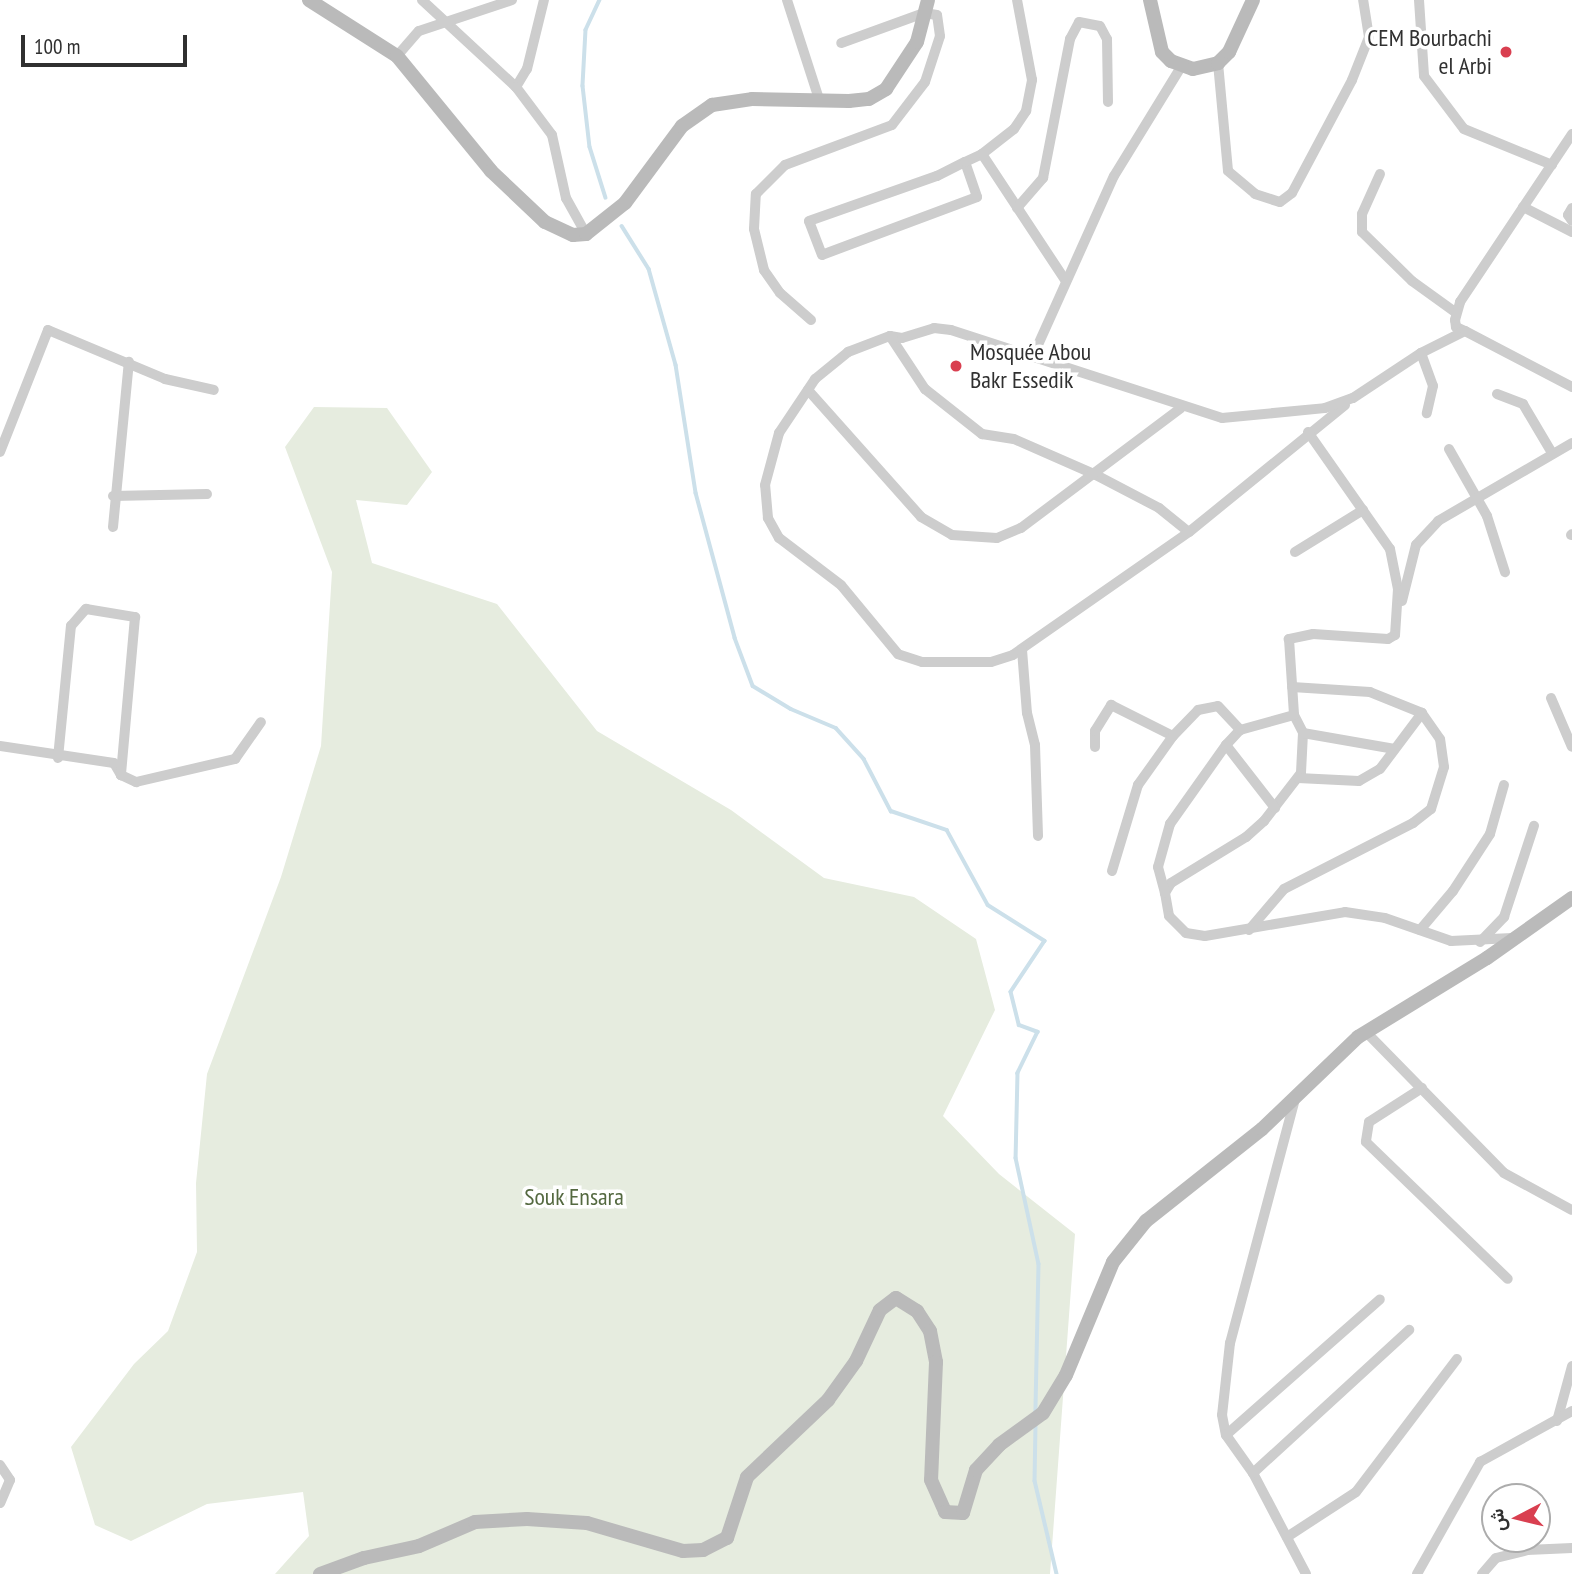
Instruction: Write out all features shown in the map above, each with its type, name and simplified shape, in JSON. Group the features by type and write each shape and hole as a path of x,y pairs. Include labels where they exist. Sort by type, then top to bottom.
{"street":[{"path":"309,0 397,56 491,171 528,208 560,231 586,234 636,191 695,114 730,101 820,102 869,99 886,89 917,42 926,6"},
{"path":"422,0 516,87 552,135 566,198 586,234"},
{"path":"397,56 419,31 512,0"},
{"path":"516,87 527,69 544,0"},
{"path":"787,0 820,102"},
{"path":"965,162 978,197 822,255 809,222 965,162 982,154 1014,129 1031,95 1017,0"},
{"path":"1150,0 1161,52 1181,67 1207,68 1218,63 1243,27 1254,0"},
{"path":"1218,63 1228,171 1255,194 1280,202 1292,193 1352,80 1368,37 1363,0"},
{"path":"1419,0 1424,76 1464,129 1552,165"},
{"path":"841,43 926,6"},
{"path":"811,320 780,293 764,270 754,229 757,194 785,165 892,125 925,82 940,36 937,15 926,6"},
{"path":"1017,208 1043,178 1070,39 1079,22 1100,26 1107,39 1108,102"},
{"path":"1033,356 1114,176 1181,67"},
{"path":"1572,134 1455,312 1456,327 1572,387"},
{"path":"982,154 1065,280"},
{"path":"1380,174 1362,214 1362,232 1412,281 1455,312"},
{"path":"1523,207 1572,232"},
{"path":"1572,208 1568,215 1572,221"},
{"path":"0,452 48,330 165,379 214,390"},
{"path":"1353,398 1325,408 1238,419 1181,408 951,330 890,336 848,352 815,379 779,433 765,485 768,518 779,538 836,580 898,654 910,660 991,662 1022,650 1189,532 1308,432 1353,398 1421,353 1465,331"},
{"path":"890,336 925,389 982,434 1014,439 1096,475 1159,508 1189,532"},
{"path":"1421,353 1430,367 1433,386 1427,414"},
{"path":"113,527 113,496 129,362"},
{"path":"808,390 921,517 952,535 996,538 1009,533 1096,475 1181,408"},
{"path":"1497,394 1523,404 1552,453"},
{"path":"1308,432 1390,549 1398,615"},
{"path":"1165,893 1171,883 1246,837 1275,808 1298,778 1303,733 1294,715 1286,646 1295,635 1388,639 1395,635 1416,545 1438,521 1572,443"},
{"path":"1449,449 1477,498 1505,572"},
{"path":"113,496 207,494"},
{"path":"1295,552 1363,510"},
{"path":"58,758 71,626 86,609 135,617 121,775"},
{"path":"1022,650 1027,713 1035,746 1038,836"},
{"path":"1249,931 1284,889 1413,824 1431,808 1444,767 1440,739 1422,713 1370,692 1292,687"},
{"path":"1551,698 1572,747"},
{"path":"1095,747 1095,731 1111,705 1172,736"},
{"path":"1112,871 1138,785 1172,736 1198,710 1218,706 1240,730"},
{"path":"1298,778 1332,783 1359,780 1380,769 1422,713"},
{"path":"1294,715 1240,730 1226,745 1171,824 1158,867 1169,916 1186,933 1205,936 1249,931 1345,912 1365,913 1451,941 1479,943 1512,938"},
{"path":"0,746 58,758 114,763 121,775 136,782 234,759 261,722"},
{"path":"1303,733 1395,749"},
{"path":"1226,745 1275,808"},
{"path":"1420,930 1453,891 1490,834 1504,785"},
{"path":"1479,943 1504,917 1534,826"},
{"path":"320,1574 364,1558 419,1546 475,1522 514,1519 587,1522 683,1551 703,1550 727,1538 747,1477 828,1399 856,1361 880,1310 896,1298 917,1311 930,1331 936,1362 931,1480 945,1512 962,1513 976,1470 999,1445 1043,1413 1066,1375 1113,1262 1146,1221 1262,1129 1366,1032 1572,898"},
{"path":"1366,1032 1504,1172 1572,1210"},
{"path":"1422,1088 1369,1122 1366,1142 1508,1279"},
{"path":"1296,1095 1230,1343 1222,1415 1226,1435 1253,1473 1306,1574"},
{"path":"1226,1435 1380,1298"},
{"path":"1253,1473 1409,1330"},
{"path":"1287,1537 1356,1492 1457,1359"},
{"path":"1557,1421 1572,1366"},
{"path":"1421,1571 1480,1462 1526,1433 1557,1421 1572,1410"},
{"path":"0,1465 10,1480 0,1503"},
{"path":"1482,1574 1496,1558 1527,1550 1572,1548"}],"green space":[{"name":"Souk Ensara","path":"314,407 387,408 432,472 407,505 356,500 372,563 497,604 597,731 731,810 824,878 914,897 976,939 995,1010 943,1116 999,1174 1075,1234 1050,1574 275,1574 309,1536 303,1492 207,1504 131,1541 95,1525 71,1447 134,1364 168,1331 197,1252 196,1183 207,1074 281,877 321,746 332,572 285,447"}],"waterway":[{"path":"600,0 586,30 583,86 590,147 606,198"},
{"path":"622,226 649,269 676,365 696,493 735,638 753,686 791,709 836,728 864,759 891,811 947,830 988,905 1045,941 1011,992 1019,1025 1038,1032 1018,1073 1016,1158 1039,1264 1036,1413"},
{"path":"1036,1425 1035,1481 1057,1574"}],"place":[{"name":"CEM Bourbachi el Arbi","path":"1506,52"},
{"name":"Mosquée Abou Bakr Essedik","path":"956,366"}]}
